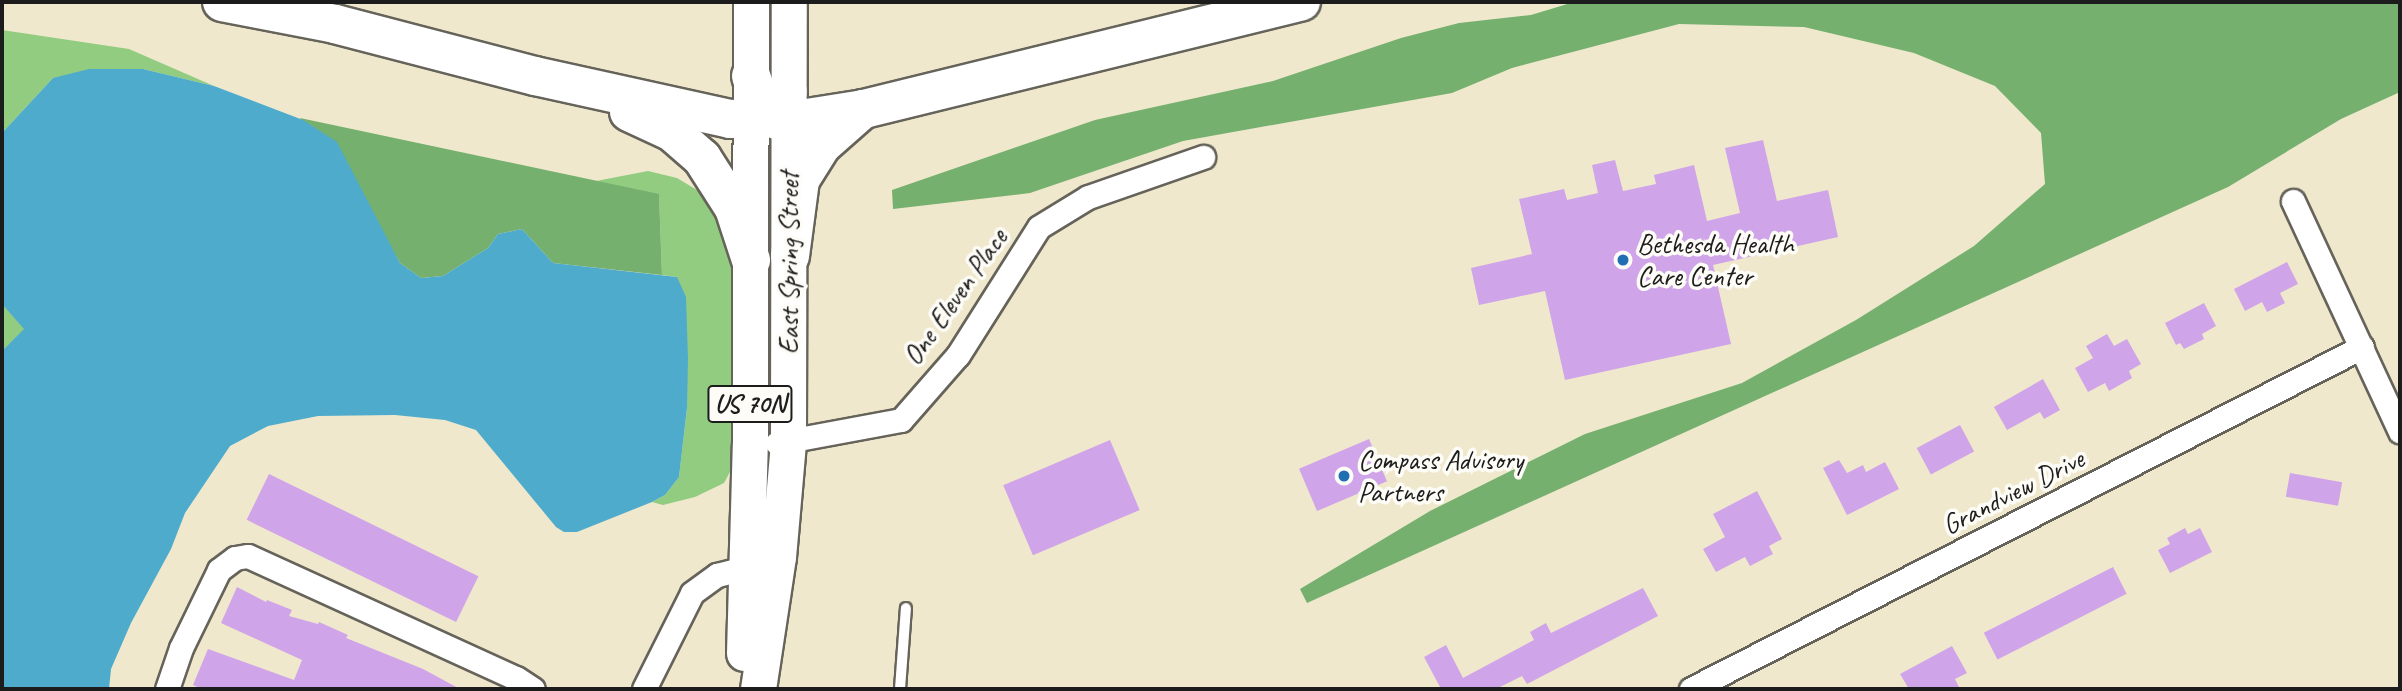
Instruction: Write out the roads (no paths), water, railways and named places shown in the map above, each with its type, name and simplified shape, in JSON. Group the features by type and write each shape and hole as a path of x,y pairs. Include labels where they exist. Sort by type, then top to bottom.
{"highway":[{"path":"222,2 335,24 536,76 730,119 774,111 864,109 1301,2"},
{"path":"536,76 650,121 689,144 719,182 734,208 751,260"},
{"path":"751,76 754,91 774,111"},
{"path":"790,256 800,180 821,146 864,109"}],"main road":[{"path":"751,2 751,76"},
{"name":"East Spring Street","path":"742,689 748,566 751,260 789,2"},
{"name":"East Spring Street","path":"758,689 778,557 788,443 790,256 774,111"}],"street":[{"name":"One Eleven Place","path":"750,444 788,443 901,419 958,355 1039,227 1088,197 1203,158"},
{"path":"2293,201 2400,432"},
{"name":"Grandview Drive","path":"1691,689 2362,347"},
{"path":"167,689 181,648 219,570 235,558 248,556 516,678 533,689"},
{"path":"644,689 692,593 717,575 748,566"}],"lane":[{"path":"900,689 906,608"}],"water":[{"path":"89,69 143,69 214,86 303,120 337,142 400,263 421,278 443,276 488,248 498,234 522,229 553,263 677,277 686,297 688,359 687,408 679,477 665,495 652,502 577,532 564,532 556,527 476,430 445,420 395,415 318,416 268,426 230,446 185,513 171,549 131,623 111,669 109,689 2,689 2,351 24,329 2,304 2,133 53,78"}],"place":[{"name":"Bethesda Health Care Center","path":"1623,260"},
{"name":"Compass Advisory Partners","path":"1344,476"}]}
